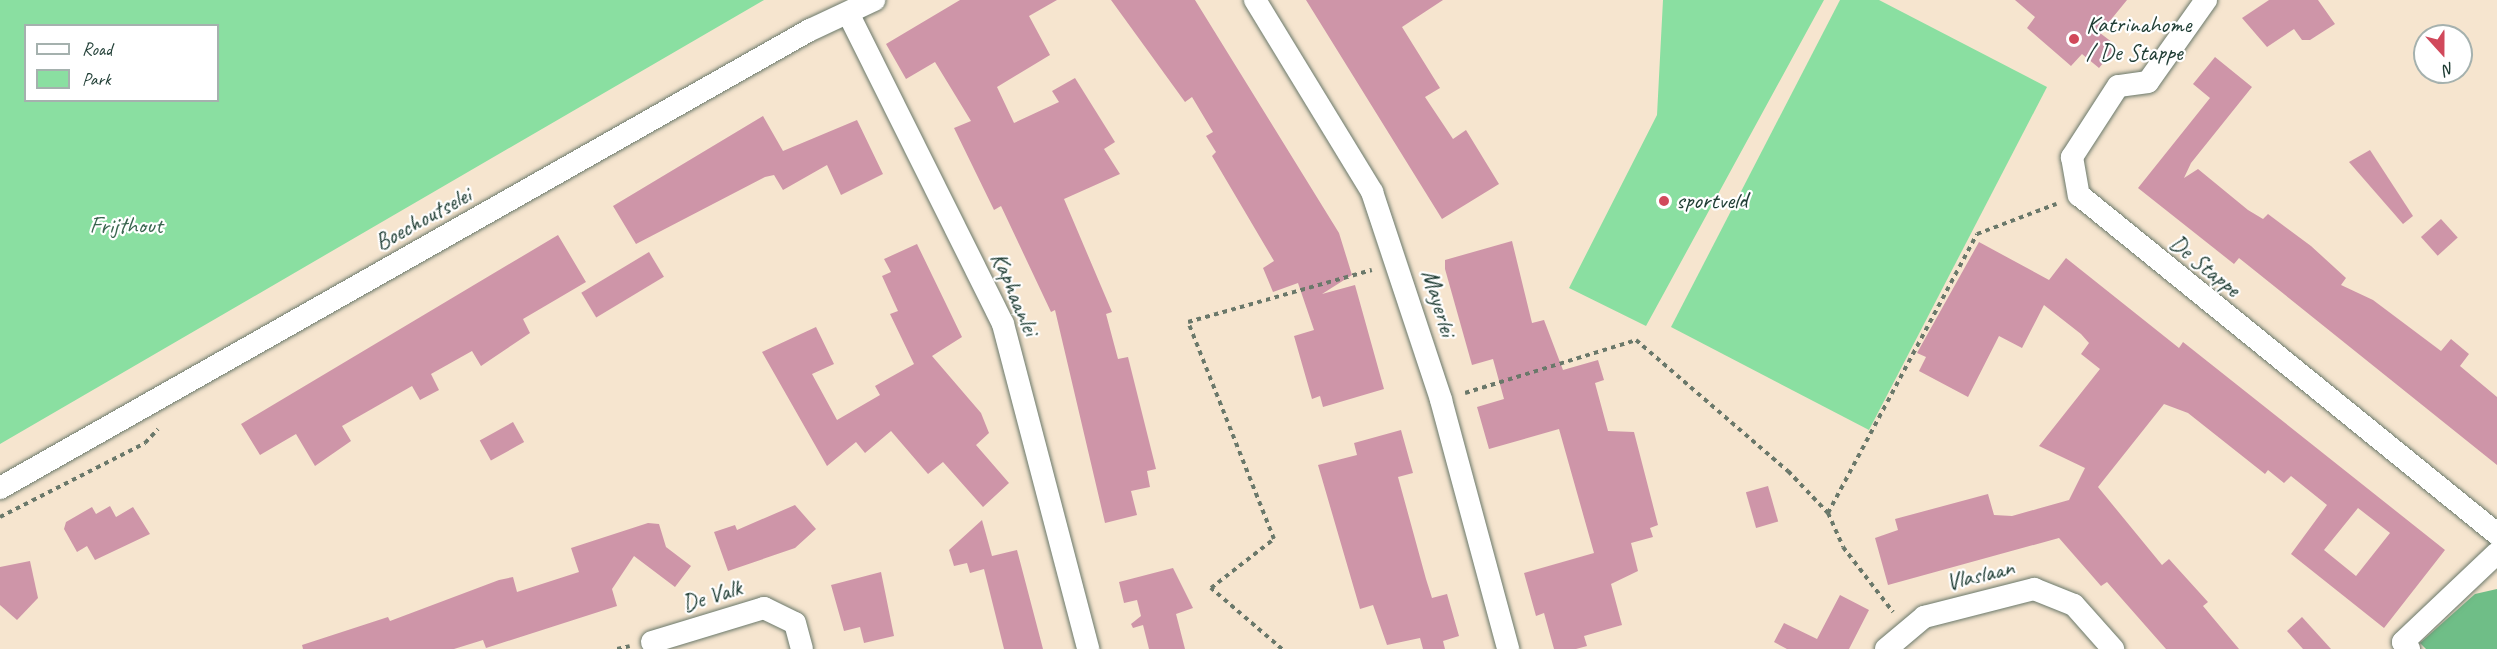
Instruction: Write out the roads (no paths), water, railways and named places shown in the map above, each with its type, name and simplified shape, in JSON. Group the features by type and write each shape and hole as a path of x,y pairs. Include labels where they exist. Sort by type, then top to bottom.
{"street":[{"name":"Boechoutselei","path":"0,488 810,30 849,15 874,0"},
{"name":"Mayerlei","path":"1254,0 1372,192 1399,262 1441,400 1508,649"},
{"name":"De Stappe","path":"2206,0 2148,82 2118,86 2072,157 2079,195 2497,534"},
{"name":"Kaphaanlei","path":"849,15 1003,324 1088,649"},
{"path":"2402,647 2497,553"},
{"name":"Vlaslaan","path":"1886,649 1905,628 1924,617 2034,589 2074,605 2113,649"},
{"name":"De Valk","path":"652,642 764,608 795,623 802,649"}],"place":[{"name":"Katrinahome / De Stappe","path":"2074,39"},
{"name":"sportveld","path":"1664,201"}],"park label":[{"name":"Frijthout","path":"126,226"}]}
